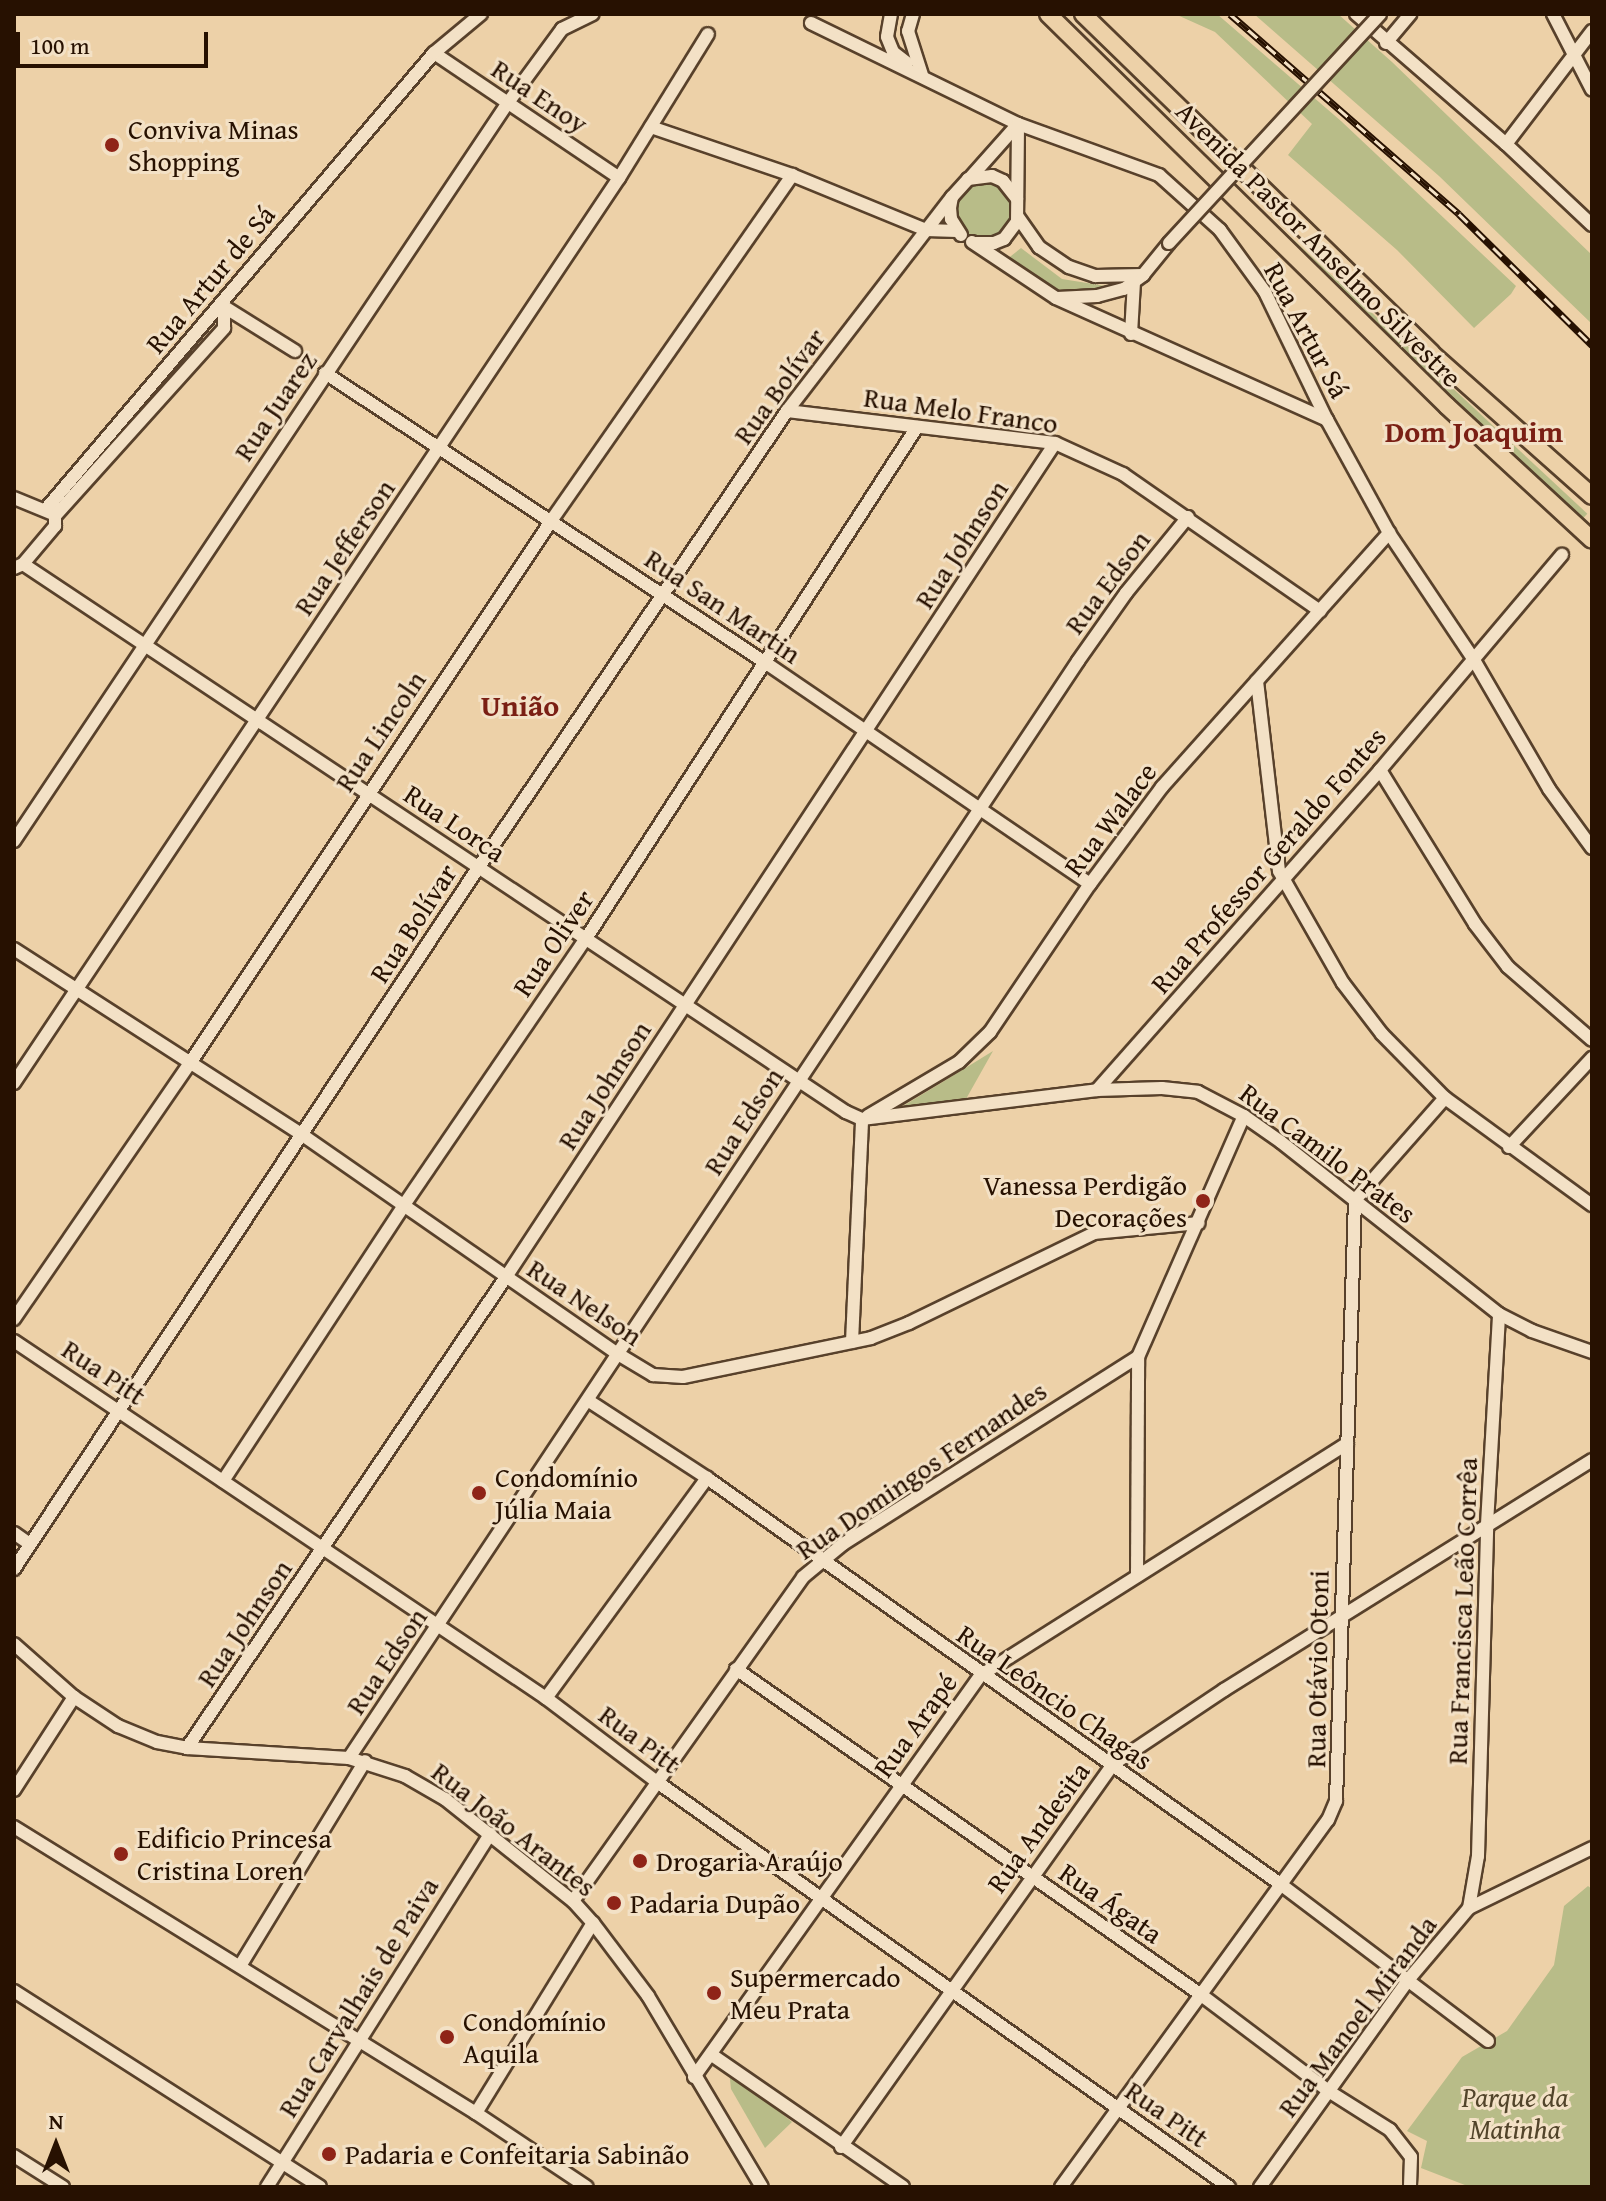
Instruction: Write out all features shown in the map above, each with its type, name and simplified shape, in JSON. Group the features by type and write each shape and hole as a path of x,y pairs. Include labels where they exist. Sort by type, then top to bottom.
{"main road":[{"name":"Avenida Pastor Anselmo Silvestre","path":"1083,14 1431,353 1592,496"},
{"name":"Avenida Pastor Anselmo Silvestre","path":"1048,16 1447,406 1592,540"}],"street":[{"name":"Rua Artur de Sá","path":"51,512 434,53 481,14"},
{"name":"Rua Juarez","path":"14,841 507,104 562,29 593,14"},
{"path":"891,14 887,37 893,52 922,75"},
{"path":"913,14 908,31 922,75"},
{"path":"1356,14 1506,144 1592,225"},
{"path":"1056,298 1097,296 1124,289 1138,279 1380,14"},
{"path":"1386,43 1410,14"},
{"path":"1553,14 1592,90"},
{"name":"Rua Artur Sá","path":"811,23 1018,124 1159,175 1220,230 1265,292 1327,420 1389,533 1474,660 1549,789 1592,848"},
{"name":"Rua Jefferson","path":"14,1083 619,178 708,34"},
{"path":"1506,144 1590,38"},
{"name":"Rua Enoy","path":"434,53 619,178"},
{"path":"1018,124 1018,217 1039,247 1069,267 1095,276 1138,279"},
{"path":"1018,124 952,197 951,219 957,231 1056,298 1327,420"},
{"path":"651,127 792,175 926,230 957,231"},
{"name":"Rua Lincoln","path":"14,1319 190,1063 551,521 792,175"},
{"path":"968,179 992,176 1003,181 1017,199"},
{"name":"Rua Bolívar","path":"14,1569 304,1136 478,868 787,411 952,197"},
{"path":"972,242 994,243 1004,239 1018,217"},
{"path":"1131,334 1138,279"},
{"name":"Rua Artur de Sá","path":"51,512 224,328 222,305"},
{"path":"222,305 295,351"},
{"name":"Rua San Martin","path":"325,373 663,594 1090,884"},
{"name":"Rua Melo Franco","path":"787,411 1055,443 1123,474 1320,611"},
{"name":"Rua Oliver","path":"223,1481 404,1205 585,940 917,427"},
{"name":"Rua Johnson","path":"187,1748 506,1277 1055,443"},
{"path":"17,503 51,512"},
{"name":"Rua Artur de Sá","path":"18,566 55,526 51,512"},
{"name":"Rua Edson","path":"349,1758 589,1401 978,810 1118,604 1188,517"},
{"name":"Rua Walace","path":"862,1119 959,1062 975,1048 1162,787 1389,533"},
{"name":"Rua Professor Geraldo Fontes","path":"1097,1090 1380,770 1562,555"},
{"name":"Rua Lorca","path":"18,566 256,719 684,1007 862,1119"},
{"path":"1257,681 1276,858 1283,880 1343,983 1382,1034 1445,1098 1592,1205"},
{"path":"1380,770 1475,924 1508,967 1592,1040"},
{"name":"Rua Nelson","path":"14,949 304,1136 618,1354 653,1375 683,1377 852,1342 909,1323 1094,1233 1199,1223"},
{"path":"1509,1147 1592,1058"},
{"name":"Rua Camilo Prates","path":"862,1119 1097,1090 1182,1089 1212,1097 1244,1116 1499,1314 1532,1331 1592,1352"},
{"path":"1355,1200 1445,1098"},
{"path":"1137,1576 1138,1357 1244,1116"},
{"path":"852,1342 862,1119"},
{"name":"Rua Otávio Otoni","path":"1061,2187 1279,1883 1328,1820 1336,1801 1355,1200"},
{"name":"Rua Francisca Leão Corrêa","path":"1469,1908 1478,1856 1487,1524 1499,1314"},
{"name":"Rua Pitt","path":"14,1341 546,1698 657,1782 1229,2187"},
{"name":"Rua Domingos Fernandes","path":"573,1901 736,1669 803,1577 820,1560 1138,1357"},
{"name":"Rua Leôncio Chagas","path":"589,1401 707,1478 981,1675 1279,1883 1488,2041"},
{"name":"Rua Arapé","path":"694,2077 981,1675 1347,1444"},
{"name":"Rua Andesita","path":"841,2147 1112,1765 1224,1690 1592,1460"},
{"path":"546,1698 707,1478"},
{"path":"14,1533 30,1544"},
{"name":"Rua João Arantes","path":"14,1644 74,1697 118,1726 157,1742 187,1748 365,1761 418,1783 490,1834 573,1901 593,1923 648,1996 762,2187"},
{"name":"Rua Ágata","path":"736,1669 1200,1994 1330,2092 1390,2130 1411,2157 1410,2187"},
{"path":"14,1790 74,1697"},
{"path":"240,1966 365,1761"},
{"path":"14,1827 476,2113 587,2187"},
{"name":"Rua Carvalhais de Paiva","path":"267,2187 490,1834"},
{"name":"Rua Manoel Miranda","path":"1260,2187 1408,1980 1469,1908 1592,1848"},
{"path":"476,2113 593,1923"},
{"path":"14,1991 320,2187"},
{"path":"712,2055 903,2187"},
{"path":"14,2156 63,2187"}],"green space":[{"path":"1175,14 1217,14 1341,121 1516,286 1511,294 1474,328 1397,250 1288,155 1312,124 1215,32"},
{"path":"1254,14 1338,14 1392,62 1592,255 1592,324 1439,176"},
{"path":"984,182 1005,190 1013,211 1005,232 984,240 963,232 955,211 963,190"},
{"path":"1237,187 1587,514 1582,520 1232,193"},
{"path":"1021,248 1062,279 1112,287 1094,293 1056,293 1006,260"},
{"path":"993,1051 966,1099 903,1106 946,1080"},
{"name":"Parque da Matinha","path":"1588,1886 1592,1889 1592,2187 1470,2187 1421,2168 1427,2141 1407,2131 1462,2057 1507,2031 1554,1965 1564,1906"},
{"path":"729,2070 792,2122 765,2148 731,2089"}],"railway":[{"path":"1230,14 1459,214 1592,345"}],"place":[{"name":"Conviva Minas Shopping","path":"112,145"},
{"name":"Vanessa Perdigão Decorações","path":"1203,1201"},
{"name":"Condomínio Júlia Maia","path":"479,1493"},
{"name":"Edificio Princesa Cristina Loren","path":"121,1854"},
{"name":"Drogaria Araújo","path":"640,1861"},
{"name":"Padaria Dupão","path":"614,1903"},
{"name":"Supermercado Meu Prata","path":"714,1993"},
{"name":"Condomínio Aquila","path":"447,2037"},
{"name":"Padaria e Confeitaria Sabinão","path":"329,2154"}],"district":[{"name":"Dom Joaquim","path":"1474,431"},
{"name":"União","path":"520,705"}]}
